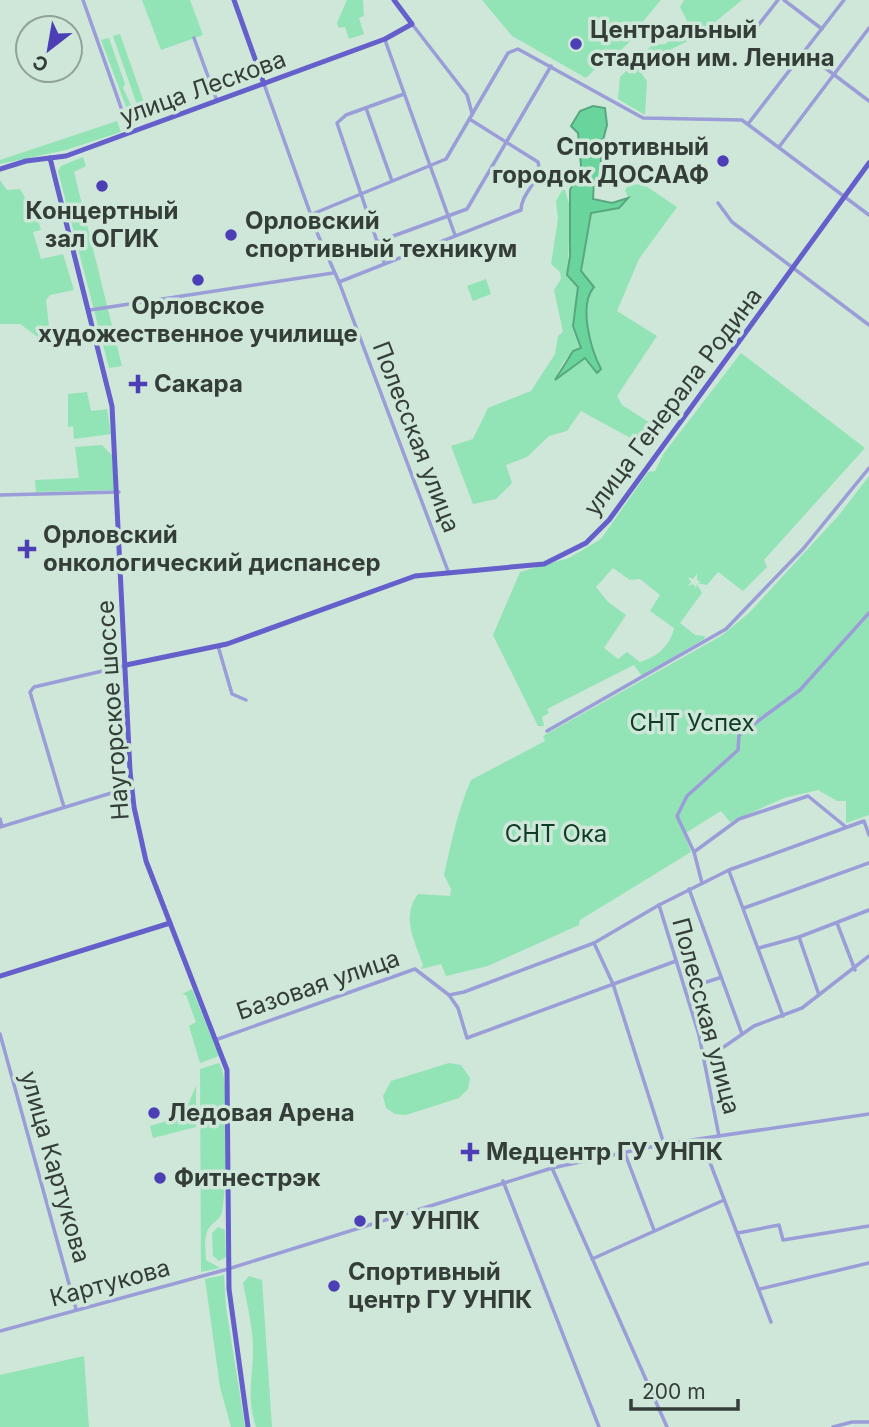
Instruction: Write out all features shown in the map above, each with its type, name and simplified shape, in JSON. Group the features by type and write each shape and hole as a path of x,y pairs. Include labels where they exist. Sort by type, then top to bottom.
{"main road":[{"name":"Полесская улица","path":"234,0 264,85"},
{"path":"394,0 412,24"},
{"name":"улица Лескова","path":"0,169 66,156 385,39 412,24"},
{"name":"Наугорское шоссе","path":"50,158 113,406 131,787 146,861 218,1039 229,1082 228,1269 239,1377 248,1427"},
{"name":"улица Генерала Родина","path":"126,666 219,646 411,577 448,571 544,564 566,555 595,535 795,268 869,163"},
{"path":"0,976 170,923"}],"street":[{"path":"83,0 130,133"},
{"path":"756,28 778,0"},
{"path":"784,0 822,29"},
{"path":"748,124 843,2 835,0"},
{"path":"339,282 521,210 521,203 538,174 539,165 535,159 472,118 467,95 412,24"},
{"path":"779,148 869,28"},
{"path":"194,38 217,101"},
{"path":"385,39 455,236"},
{"path":"310,215 431,168 446,159 508,53 521,50 647,119 737,118 869,215"},
{"path":"804,52 869,101"},
{"path":"377,242 467,209 472,204 551,66"},
{"name":"Полесская улица","path":"264,85 310,215 339,282 448,571"},
{"path":"467,95 476,97 484,93"},
{"path":"384,262 336,129 342,117 404,94"},
{"path":"366,108 392,181"},
{"path":"719,205 732,222 869,325"},
{"path":"90,310 333,273"},
{"path":"547,732 726,629 803,549 869,468"},
{"path":"0,495 119,492"},
{"path":"702,883 694,852 677,816 687,796 735,755 740,746 739,735 800,690 869,613"},
{"path":"219,646 232,695 246,701"},
{"path":"64,807 30,695 34,687 126,666"},
{"path":"0,819 1,827 131,787"},
{"path":"694,852 739,819 808,796 846,827"},
{"path":"676,961 467,1038 458,1008 449,995 464,992 594,943 659,905 729,870 867,820 869,835"},
{"path":"744,908 869,863"},
{"path":"729,870 783,1016"},
{"path":"689,889 719,978 742,1034"},
{"name":"Полесская улица","path":"659,905 705,1060 719,1136"},
{"path":"759,948 799,937 869,910"},
{"path":"837,923 855,970"},
{"path":"799,937 819,995"},
{"path":"594,943 613,984 664,1144"},
{"path":"705,1060 742,1034 803,1008 855,970 869,956"},
{"name":"Базовая улица","path":"218,1039 415,969 449,995"},
{"path":"684,989 719,978"},
{"name":"улица Картукова","path":"0,1034 76,1309"},
{"name":"Картукова","path":"0,1331 228,1269 503,1181 552,1168 664,1144 869,1114"},
{"path":"701,1139 771,1322"},
{"path":"624,1151 654,1230"},
{"path":"552,1168 667,1427"},
{"path":"503,1181 599,1427"},
{"path":"592,1259 724,1199"},
{"path":"738,1233 779,1225 783,1240 869,1226"},
{"path":"760,1289 869,1263"},
{"path":"833,1427 869,1422"}],"green space":[{"path":"142,0 190,0 203,35 161,50"},
{"path":"347,0 363,0 364,16 359,18 364,34 349,39 345,27 339,28 337,23"},
{"name":"Центральный стадион им. Ленина","path":"482,0 661,0 640,25 643,29 617,54 613,51 586,78 512,36"},
{"path":"684,0 742,0 698,36 646,62 642,74 647,81 645,115 618,99 620,77 652,45 666,44 687,21 680,7"},
{"path":"120,34 148,114 141,116 113,36"},
{"path":"109,38 125,84 123,88 137,118 131,120 101,40"},
{"path":"117,121 121,132 66,150 0,164 0,160"},
{"path":"83,157 86,166 74,172 122,366 109,368 58,171 61,166"},
{"path":"0,180 7,190 20,189 27,201 32,199 41,230 33,232 41,259 63,254 74,290 50,295 46,300 51,343 85,337 90,345 77,341 50,346 20,324 0,324"},
{"path":"643,184 677,207 639,259 617,311 657,336 617,396 622,405 658,428 645,446 581,411 567,431 549,436 527,457 506,465 512,483 496,499 473,504 451,446 473,439 488,408 531,391 555,354 558,336 563,332 554,290 561,279 560,272 551,264 558,219 556,201 564,187 571,210 567,275 578,287 573,326 580,348 568,357 555,380 585,358 597,373 601,369 588,328 587,305 594,287 582,271 591,212 619,208 628,198 625,190 629,185"},
{"path":"486,279 491,294 473,301 467,286"},
{"path":"741,353 865,448 764,560 767,567 743,591 718,572 707,585 697,583 701,582 697,580 697,574 693,579 688,577 691,582 688,586 693,584 696,588 697,584 702,593 680,623 695,635 705,636 704,639 642,676 634,665 547,709 549,713 542,717 544,726 538,726 493,635 520,572 569,558 601,539 648,472 655,471 664,453","holes":["613,568 630,580 640,579 660,595 650,611 674,628 662,650 640,662 627,652 618,659 604,648 626,615 608,602 596,587"]},
{"path":"87,392 91,411 107,409 111,434 74,439 73,426 68,427 68,394"},
{"path":"102,445 112,455 115,490 36,492 35,480 79,478 75,447"},
{"path":"869,476 869,815 846,823 846,801 837,801 818,790 784,798 730,822 721,811 684,834 691,852 580,920 579,925 488,966 446,976 441,964 421,969 423,965 411,929 410,912 418,894 450,896 451,889 444,875 458,816 471,780 545,741 543,736 721,636 749,613 839,515"},
{"path":"192,989 219,1056 200,1063 189,1026 196,1022 186,995 182,994"},
{"path":"219,1063 223,1072 227,1110 225,1182 222,1212 209,1228 205,1244 206,1260 220,1268 201,1272 200,1069"},
{"path":"449,1063 461,1065 470,1078 468,1089 459,1098 406,1115 395,1114 386,1108 383,1096 391,1081"},
{"path":"196,1086 196,1127 153,1138 150,1126 183,1116"},
{"path":"218,1227 225,1230 226,1257 219,1261 213,1256 212,1233"},
{"path":"224,1275 226,1307 245,1427 231,1427 220,1387 205,1279"},
{"path":"249,1276 262,1280 272,1427 256,1427 251,1406 253,1342 243,1283"},
{"path":"84,1356 89,1427 0,1427 0,1375"}],"shaded area":[{"path":"593,106 605,108 607,125 601,148 601,176 594,181 593,199 612,203 628,198 619,208 591,213 581,271 594,287 587,305 588,328 593,351 601,369 597,373 585,358 555,380 573,351 581,348 573,326 578,287 567,275 570,256 570,190 581,166 578,133 571,126 580,111"}],"place":[{"name":"Центральный стадион им. Ленина","path":"576,44"},
{"name":"Спортивный городок ДОСААФ","path":"723,161"},
{"name":"Концертный зал ОГИК","path":"102,186"},
{"name":"Орловский спортивный техникум","path":"231,235"},
{"name":"Орловское художественное училище","path":"198,280"},
{"name":"Сакара","path":"138,384"},
{"name":"Орловский онкологический диспансер","path":"27,549"},
{"name":"Ледовая Арена","path":"154,1113"},
{"name":"Медцентр ГУ УНПК","path":"470,1152"},
{"name":"Фитнестрэк","path":"160,1178"},
{"name":"ГУ УНПК","path":"360,1221"},
{"name":"Спортивный центр ГУ УНПК","path":"334,1286"}],"park label":[{"name":"СНТ Успех","path":"692,723"},
{"name":"СНТ Ока","path":"556,834"}]}
